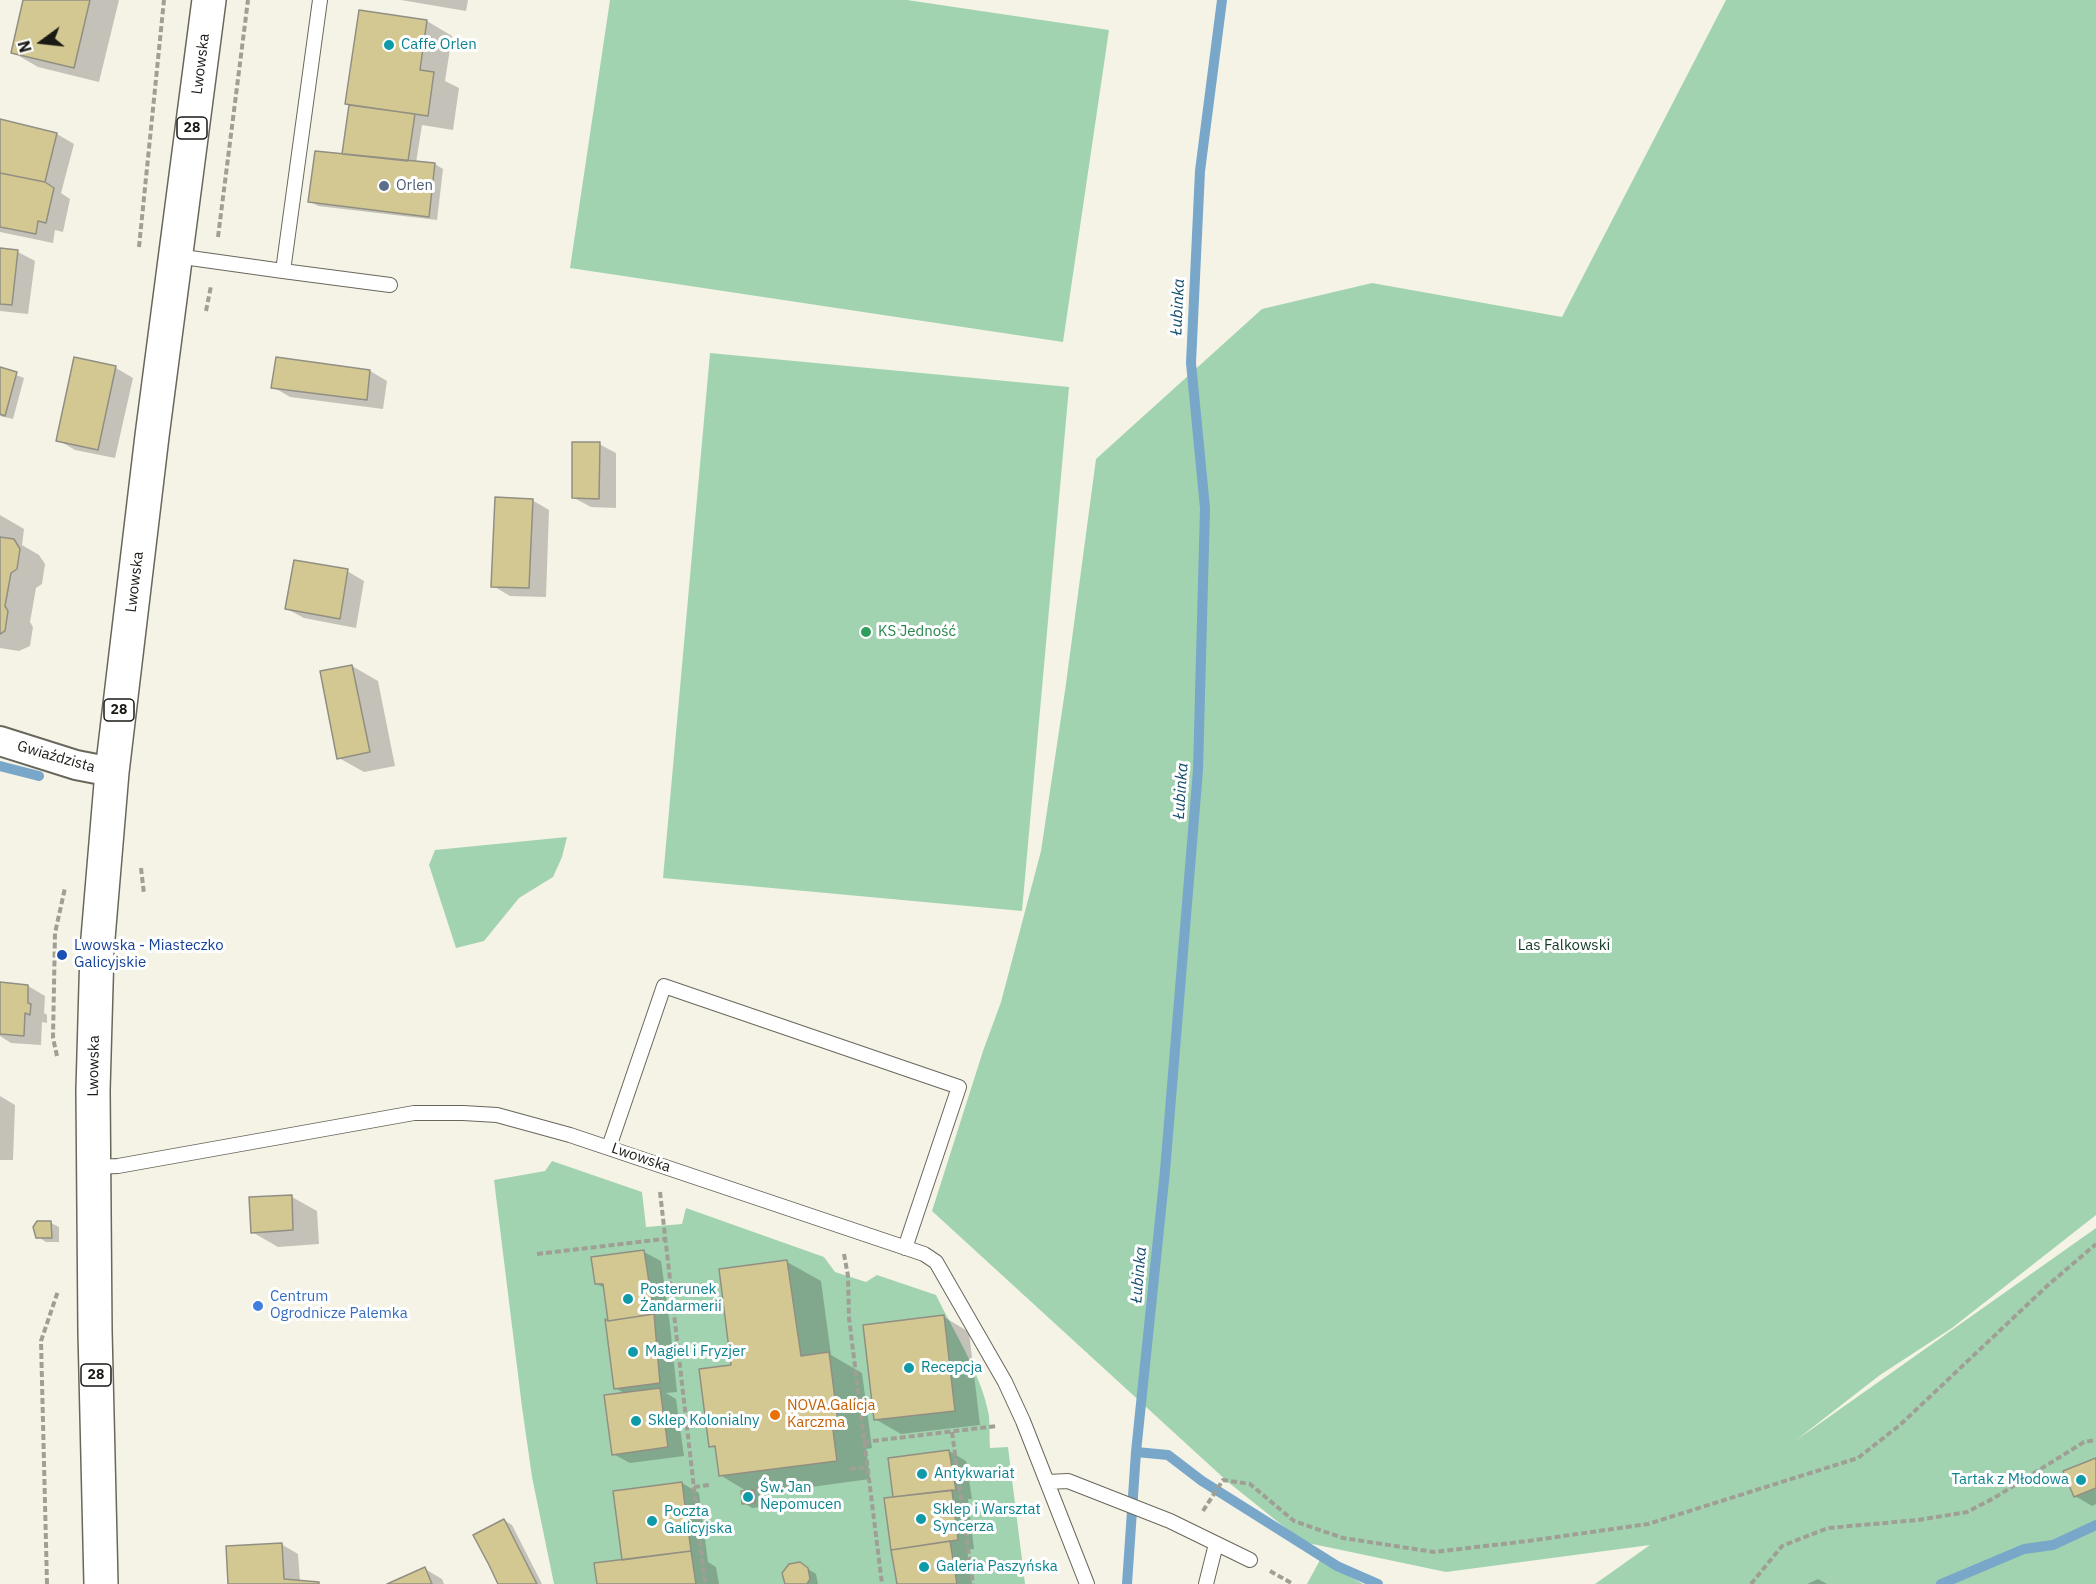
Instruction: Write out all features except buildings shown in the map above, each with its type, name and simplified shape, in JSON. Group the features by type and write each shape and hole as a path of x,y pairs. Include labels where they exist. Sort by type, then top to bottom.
{"main road":[{"name":"Lwowska","path":"100,1584 93,1079 97,950 112,772 209,0"}],"street":[{"name":"Gwiaździsta","path":"0,741 76,765 112,772"}],"lane":[{"path":"283,271 320,0"},
{"path":"176,256 390,285"},
{"path":"609,1147 664,986 959,1087 905,1248"},
{"name":"Lwowska","path":"94,1167 118,1166 414,1113 497,1115 609,1147 924,1254 936,1262 1005,1382 1023,1420 1087,1584"},
{"path":"1047,1482 1068,1481 1170,1521 1250,1560"},
{"path":"1206,1584 1216,1544"}],"path":[{"path":"153,100 164,0"},
{"path":"57,1059 53,1038 55,933 66,883"},
{"path":"659,1185 705,1584"},
{"path":"537,1254 664,1239"},
{"path":"1213,1493 1223,1479 1251,1484 1294,1521 1343,1538 1434,1552 1648,1524 1858,1458 1900,1425 2047,1286 2096,1244"},
{"path":"843,1248 848,1276 849,1318 882,1584"},
{"path":"47,1584 41,1341 58,1290"},
{"path":"864,1442 952,1432 1023,1420"},
{"path":"952,1432 973,1584"},
{"path":"1751,1584 1782,1546 1828,1528 1918,1520 1967,1512 1994,1498 2084,1442 2096,1440"},
{"path":"850,1469 867,1467"},
{"path":"694,1487 709,1485"}],"green space":[{"path":"610,0 907,0 1109,30 1063,342 570,268"},
{"name":"Las Falkowski","path":"1726,0 2096,0 2096,1215 1952,1328 1880,1375 1795,1441 2096,1228 2096,1584 1595,1584 1650,1545 1446,1572 1303,1542 1228,1482 932,1211 1001,1002 1041,851 1096,459 1262,309 1372,283 1562,317"},
{"name":"KS Jedność","path":"710,353 1069,387 1022,911 663,878"},
{"path":"567,837 562,857 553,877 519,898 484,941 456,948 429,865 435,850"},
{"path":"552,1161 642,1192 646,1227 682,1224 686,1208 824,1257 835,1272 866,1282 877,1275 936,1295 967,1354 980,1385 989,1416 990,1448 1008,1447 1025,1584 554,1584 532,1477 494,1180 545,1171"},
{"path":"1320,1560 1363,1584 1307,1584"}],"waterway":[{"name":"Łubinka","path":"1127,1584 1136,1452 1165,1171 1198,770 1205,508 1191,363 1200,171 1222,0"},
{"path":"0,766 39,776"},
{"path":"1136,1452 1168,1455 1202,1481 1337,1566 1378,1584"},
{"path":"1941,1584 2024,1549 2053,1545 2096,1525"}],"place":[{"name":"Caffe Orlen","path":"389,45"},
{"name":"Orlen","path":"384,186"},
{"name":"KS Jedność","path":"866,632"},
{"name":"Lwowska - Miasteczko Galicyjskie","path":"62,955"},
{"name":"Posterunek Żandarmerii","path":"628,1299"},
{"name":"Centrum Ogrodnicze Palemka","path":"258,1306"},
{"name":"Magiel i Fryzjer","path":"633,1352"},
{"name":"Recepcja","path":"909,1368"},
{"name":"NOVA.Galicja Karczma","path":"775,1415"},
{"name":"Sklep Kolonialny","path":"636,1421"},
{"name":"Antykwariat","path":"922,1474"},
{"name":"Tartak z Młodowa","path":"2081,1480"},
{"name":"Św. Jan Nepomucen","path":"748,1497"},
{"name":"Sklep i Warsztat Syncerza","path":"921,1519"},
{"name":"Poczta Galicyjska","path":"652,1521"},
{"name":"Galeria Paszyńska","path":"924,1567"}]}
